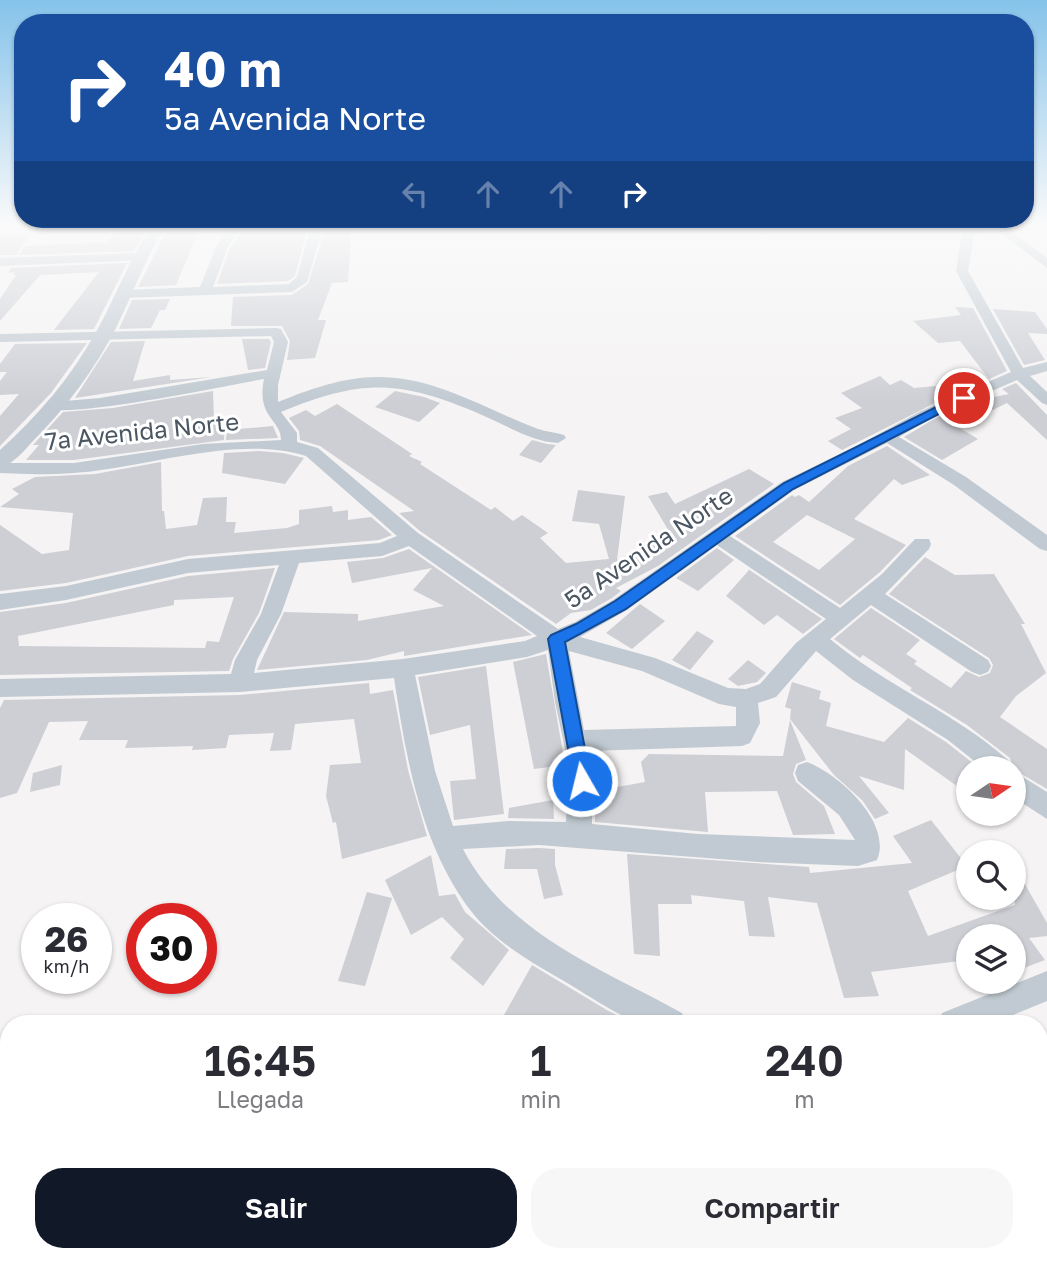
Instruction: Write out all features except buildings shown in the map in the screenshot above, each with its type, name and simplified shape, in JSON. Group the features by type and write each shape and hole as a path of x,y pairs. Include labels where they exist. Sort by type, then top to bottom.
{"street":[{"path":"0,461 53,407 104,334 127,285"},
{"path":"205,290 207,285"},
{"path":"123,294 277,290 296,285"},
{"path":"970,285 1019,374 1047,400"},
{"path":"0,338 276,332 281,342 273,373 272,410 289,433 289,444 312,452 411,538 556,639 647,664 727,697 746,698 768,691 804,649 889,579 922,544"},
{"name":"5a Avenida Norte","path":"0,688 240,683 403,668 513,651 556,639 582,628 620,605 788,486 859,452 927,414 1019,374 1047,366"},
{"path":"53,407 100,403 273,373"},
{"path":"272,410 299,398 340,386 390,382 479,408 528,430 558,438"},
{"path":"886,436 960,481 1047,544"},
{"name":"7a Avenida Norte","path":"0,468 85,467 246,445 289,444"},
{"path":"717,536 841,619"},
{"path":"0,602 66,593 188,566 382,549 411,538"},
{"path":"240,683 246,660 271,614 291,559"},
{"path":"870,594 980,666"},
{"path":"556,639 582,781 579,834"},
{"path":"817,640 830,653 986,756"},
{"path":"403,668 415,732 444,840 466,883 481,904 503,925 534,948 655,1015"},
{"path":"575,740 742,737 748,731 749,723 746,698"},
{"path":"444,840 496,832 579,834 698,846 858,853 867,851 871,843 860,822 823,782 807,774"},
{"path":"1026,792 1047,807"},
{"path":"975,1015 1047,986"}],"route":[{"path":"582,781 556,639 582,628 620,605 788,486 859,452 927,414 964,398"}]}
